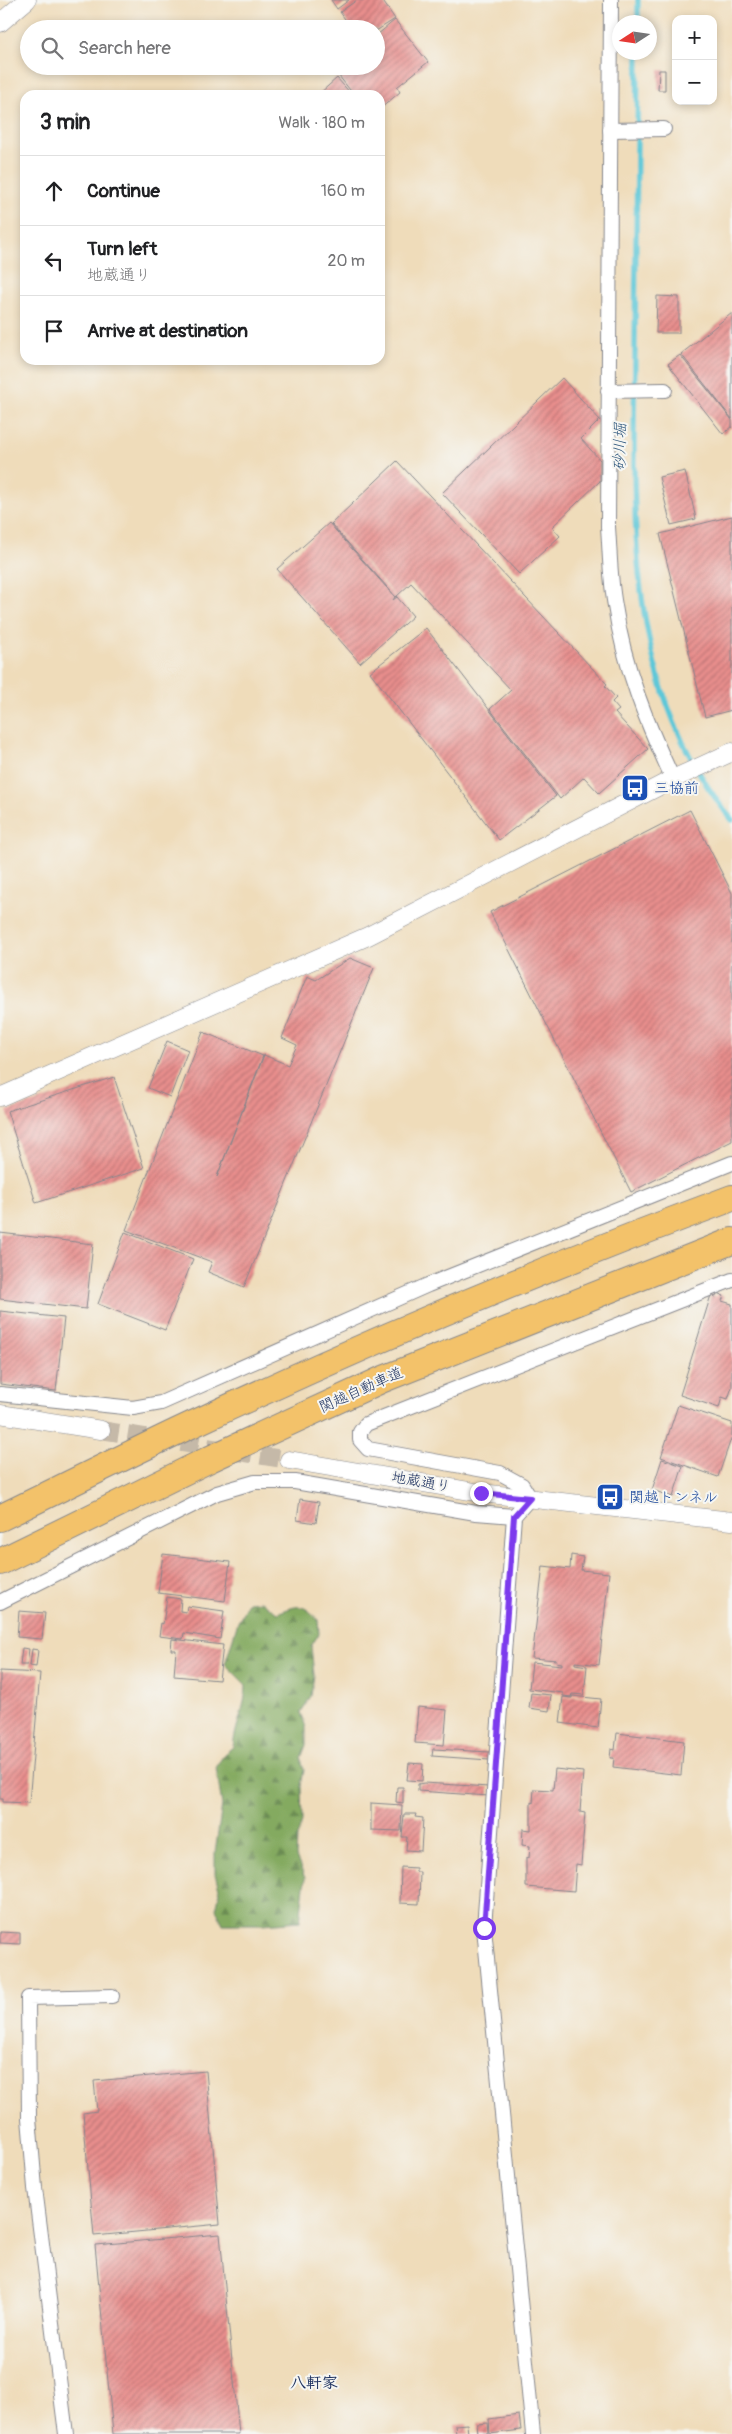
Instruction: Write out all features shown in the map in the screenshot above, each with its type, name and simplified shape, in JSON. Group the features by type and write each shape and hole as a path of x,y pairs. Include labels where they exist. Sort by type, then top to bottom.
{"highway":[{"path":"0,1518 192,1425 368,1345 534,1275 732,1196"},
{"name":"関越自動車道","path":"0,1562 210,1459 381,1380 732,1241"}],"street":[{"path":"0,23 27,0"},
{"path":"611,0 613,130 612,391 608,526 614,606 625,655 646,722 676,778"},
{"path":"613,130 659,129"},
{"path":"612,391 660,390"},
{"path":"0,1097 368,936 676,778 725,755"},
{"path":"0,1394 133,1408 161,1403 428,1285 732,1163"},
{"path":"533,2434 484,1928 514,1516 530,1498 522,1485 500,1473 368,1449 363,1446 360,1440 360,1432 366,1424 732,1280"},
{"path":"0,1414 101,1430"},
{"name":"地蔵通り","path":"289,1460 481,1493 732,1521"},
{"path":"0,1602 217,1493 255,1482 295,1482 476,1512 514,1516"},
{"path":"66,2434 34,2178 29,2118 28,1998 112,1996"}],"green space":[{"path":"261,1601 277,1613 295,1607 304,1608 318,1620 319,1634 311,1646 314,1675 311,1696 301,1712 306,1728 306,1745 301,1758 304,1770 301,1786 302,1822 297,1837 296,1857 305,1878 300,1921 263,1924 223,1924 216,1909 220,1892 215,1874 215,1853 222,1805 216,1768 224,1754 233,1747 246,1693 246,1685 225,1664 238,1622 248,1602"}],"building":[{"path":"331,0 349,0 337,9"},
{"path":"357,0 382,0 395,19 385,25 385,20 346,20 340,12"},
{"path":"395,20 428,62 397,87 400,92 385,105 385,90 350,90 338,75 385,75 385,28"},
{"path":"659,70 665,70 665,90 658,90"},
{"path":"337,78 348,90 324,90"},
{"path":"657,296 679,297 679,333 656,333"},
{"path":"732,313 732,419 681,354"},
{"path":"680,355 732,420 732,427 723,434 668,364"},
{"path":"562,378 600,420 581,439 600,460 600,481 552,527 560,536 519,574 442,493"},
{"path":"397,461 607,684 605,686 616,698 612,702 619,710 615,713 648,749 599,793 584,777 560,799 490,709 511,690 411,583 396,597 331,524"},
{"path":"685,471 696,519 671,525 659,477"},
{"path":"732,516 732,710 705,717 660,534"},
{"path":"329,523 395,597 393,600 397,597 413,616 360,663 277,569"},
{"path":"426,628 556,796 499,840 370,672"},
{"path":"690,810 732,893 732,1141 631,1192 490,912"},
{"path":"350,958 374,968 244,1287 208,1272 212,1262 126,1230 203,1032 263,1056 217,1177 264,1055 288,1065 297,1045 282,1038 307,976 316,980"},
{"path":"167,1041 188,1050 170,1097 148,1088"},
{"path":"114,1077 144,1168 36,1203 7,1111"},
{"path":"125,1232 193,1259 165,1330 98,1304"},
{"path":"0,1233 93,1244 86,1309 0,1299"},
{"path":"717,1293 724,1296 722,1301 732,1304 732,1387 728,1399 722,1397 719,1408 680,1395 711,1295 716,1297"},
{"path":"0,1311 64,1318 56,1391 0,1384"},
{"path":"678,1405 732,1423 732,1436 718,1477 661,1457"},
{"path":"662,1459 683,1466 673,1497 652,1490"},
{"path":"300,1499 319,1502 316,1523 297,1520"},
{"path":"163,1554 230,1562 225,1601 158,1593"},
{"path":"571,1555 583,1557 581,1570 609,1573 599,1665 575,1662 575,1664 587,1666 584,1695 572,1694 571,1697 563,1696 563,1693 529,1689 532,1662 562,1665 562,1663 556,1662 557,1660 532,1658 543,1566 570,1569"},
{"path":"167,1597 181,1599 180,1611 186,1612 187,1606 224,1611 220,1639 184,1633 183,1639 159,1636 161,1623 163,1624"},
{"path":"19,1611 45,1613 42,1639 17,1637"},
{"path":"172,1639 223,1645 219,1680 174,1676 176,1650 171,1650"},
{"path":"22,1648 29,1649 27,1665 20,1665"},
{"path":"32,1649 38,1650 36,1667 30,1666"},
{"path":"0,1671 40,1673 29,1803 3,1802 3,1799 0,1799"},
{"path":"531,1693 551,1695 549,1711 529,1708"},
{"path":"572,1696 601,1699 598,1728 560,1723 563,1697 572,1698"},
{"path":"418,1707 447,1710 444,1745 415,1743"},
{"path":"617,1733 684,1741 681,1775 613,1767 614,1758 610,1758 611,1749 615,1750"},
{"path":"433,1749 490,1752 489,1760 432,1756"},
{"path":"409,1763 423,1764 422,1781 407,1780"},
{"path":"555,1769 583,1772 580,1812 585,1813 581,1865 576,1864 574,1891 526,1887 526,1857 529,1858 530,1846 522,1845 523,1829 531,1830 531,1802 533,1803 534,1789 553,1790"},
{"path":"418,1784 489,1787 489,1796 418,1791"},
{"path":"397,1787 403,1787 403,1803 396,1802"},
{"path":"371,1803 402,1805 401,1831 371,1830"},
{"path":"404,1814 416,1814 415,1817 423,1818 421,1851 406,1850 407,1837 402,1837"},
{"path":"401,1867 416,1868 416,1872 420,1872 419,1904 400,1903"},
{"path":"0,1932 20,1933 20,1944 0,1943"},
{"path":"206,2071 220,2224 94,2236 83,2113 97,2111 94,2081"},
{"path":"220,2234 239,2434 113,2434 95,2245"},
{"path":"519,2415 521,2430 490,2434 489,2419"},
{"path":"488,2423 489,2434 478,2434 477,2424"},
{"path":"467,2424 468,2434 456,2434 455,2425"}],"waterway":[{"name":"砂川堀","path":"638,0 638,15"},
{"name":"砂川堀","path":"638,60 634,470 636,532 642,594 652,654 670,712 696,768 732,820"}],"tunnel":[{"path":"101,1430 289,1460"}],"place":[{"name":"三協前","path":"635,788"},
{"name":"関越トンネル","path":"610,1497"}],"district":[{"name":"八軒家","path":"314,2383"}],"route":[{"path":"481,1493 530,1498 514,1516 484,1928"}]}
